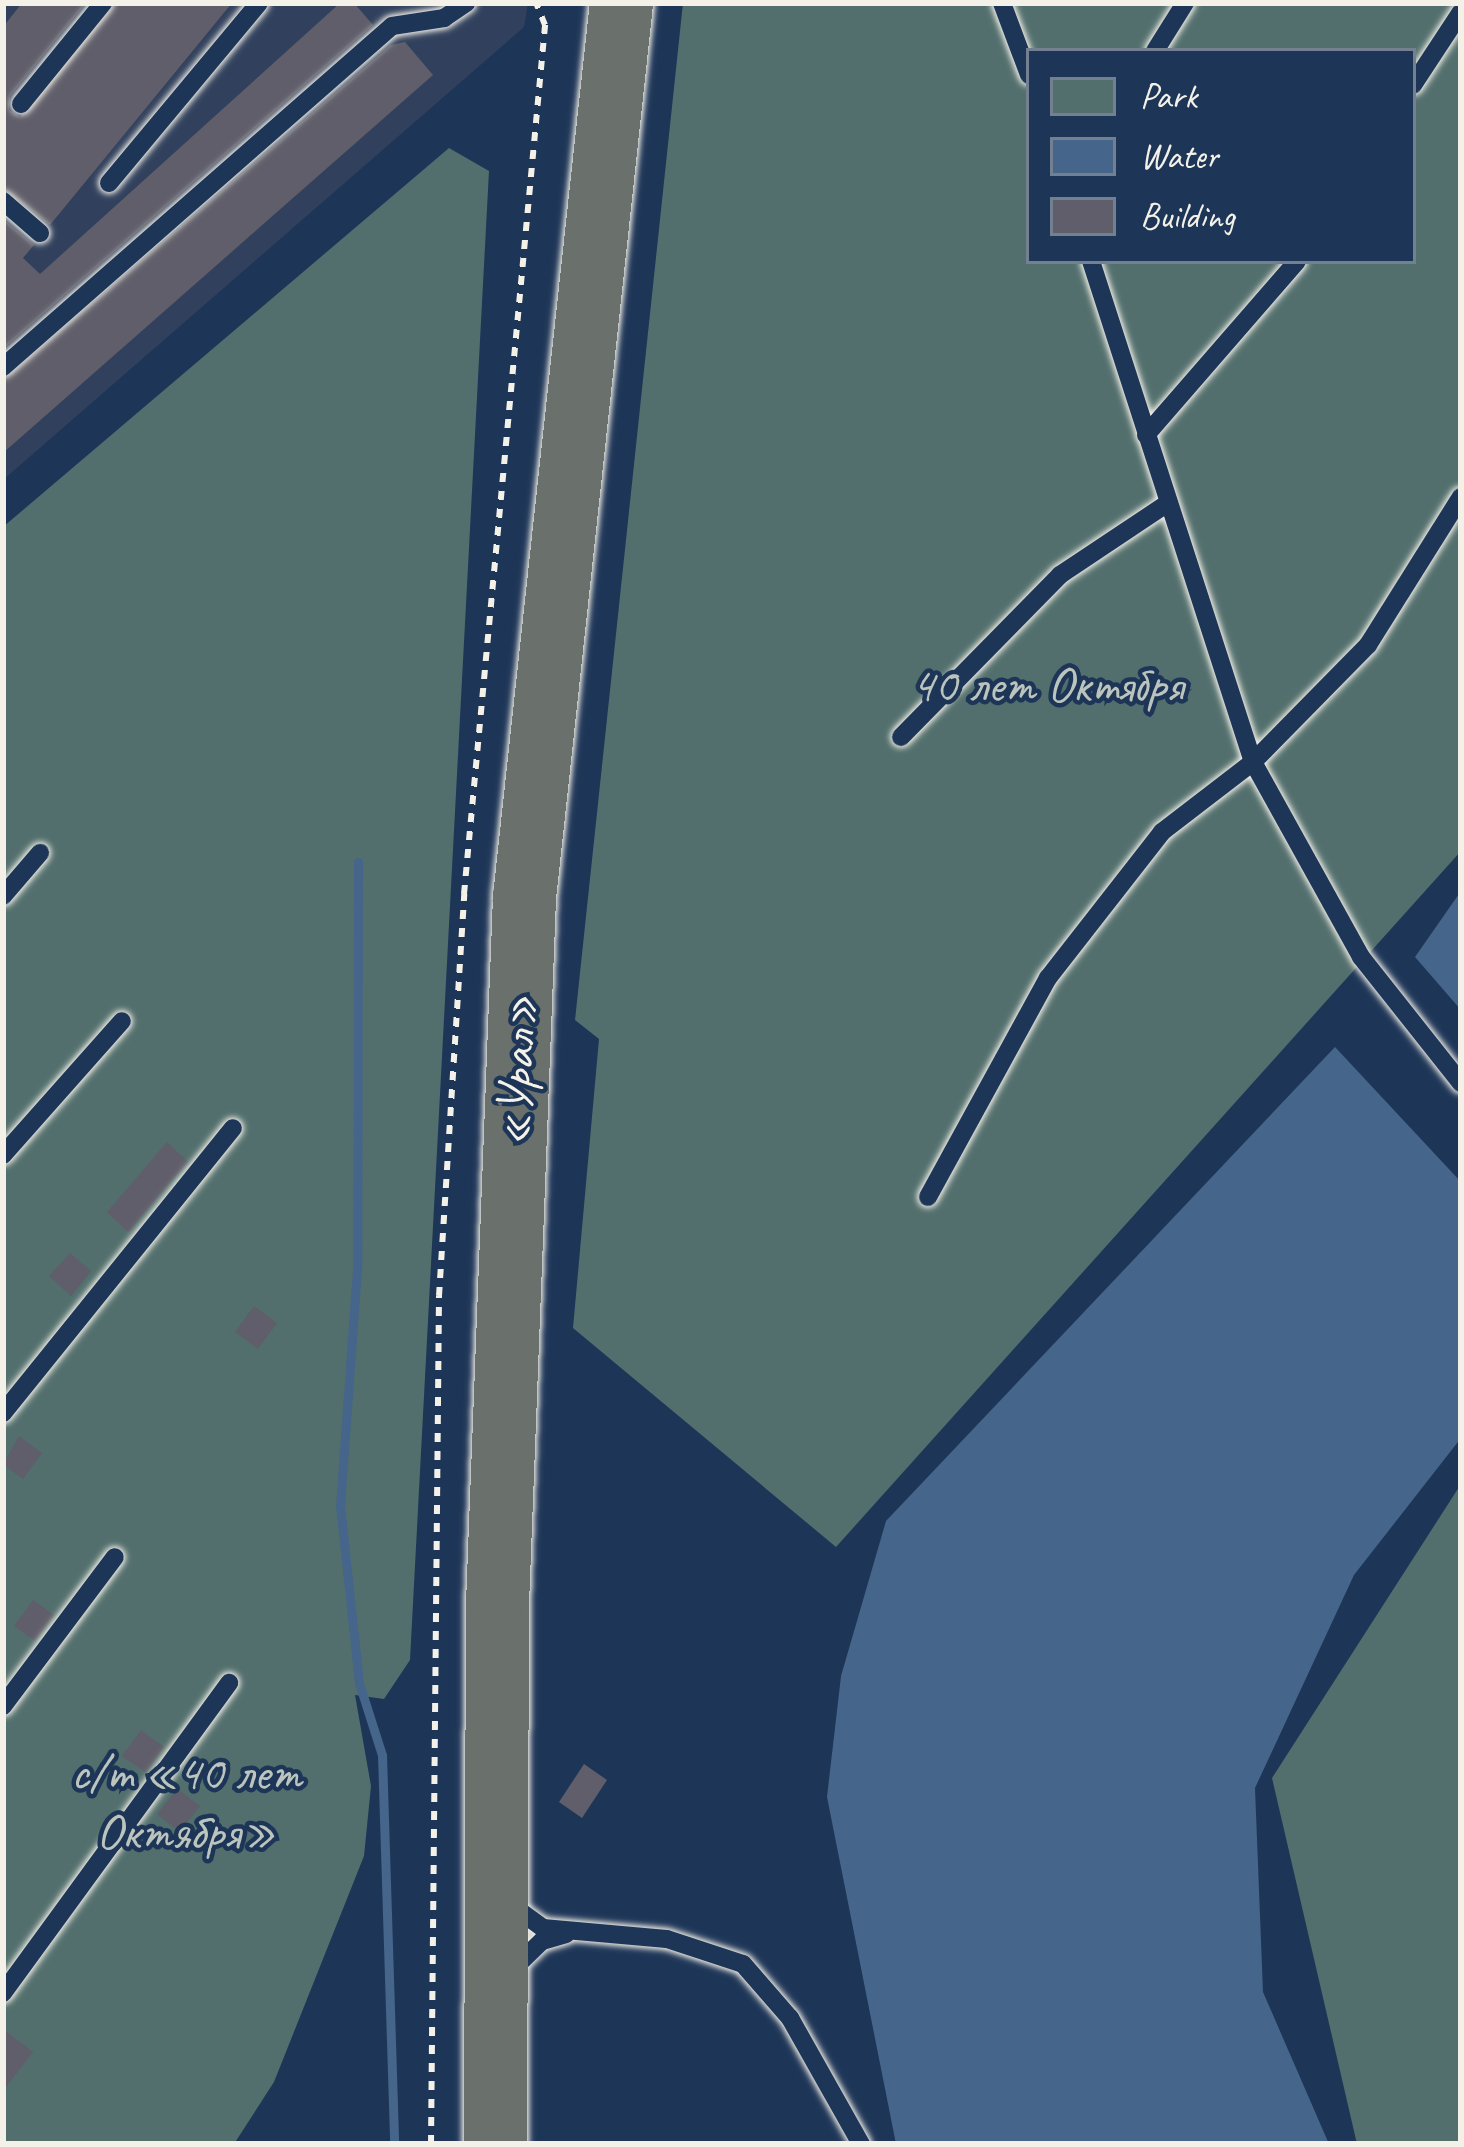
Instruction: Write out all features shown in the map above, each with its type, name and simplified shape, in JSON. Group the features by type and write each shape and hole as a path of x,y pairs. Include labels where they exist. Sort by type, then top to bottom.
{"highway":[{"name":"«Урал»","path":"461,2144 463,1577 485,1012 583,3"},
{"name":"«Урал»","path":"495,2144 504,1296 524,897 621,3"}],"lane":[{"path":"21,104 103,3"},
{"path":"109,183 260,3"},
{"path":"3,368 392,26 444,18 466,3"},
{"path":"1002,3 1026,67"},
{"path":"1157,48 1185,3"},
{"path":"1416,80 1461,12"},
{"path":"3,201 40,233"},
{"path":"1092,264 1253,762 1361,957 1461,1084"},
{"path":"1146,435 1294,264"},
{"path":"928,1197 1048,978 1162,832 1253,762 1368,646 1461,497"},
{"path":"901,737 1060,575 1168,503"},
{"path":"3,896 40,853"},
{"path":"3,1155 122,1021"},
{"path":"3,1413 233,1128"},
{"path":"3,1706 116,1557"},
{"path":"3,1993 229,1682"},
{"path":"497,1868 522,1918 570,1933 667,1939 743,1964 790,2018 861,2144"},
{"path":"496,2012 524,1954 570,1933"}],"path":[{"path":"430,2144 440,1296 464,894 545,25 536,3"}],"shaded area":[{"path":"4,3 528,3 524,27 3,480"}],"green space":[{"name":"40 лет Октября","path":"683,3 1461,3 1461,851 836,1547 573,1328 599,1039 575,1020"},
{"name":"с/т «40 лет Октября»","path":"449,148 489,171 410,1660 384,1699 355,1695 371,1786 364,1856 274,2082 234,2144 3,2144 3,527"},
{"path":"1461,1484 1461,2144 1357,2144 1272,1778"}],"water":[{"path":"1461,891 1461,1010 1415,957"},
{"path":"1335,1047 1461,1182 1461,1438 1354,1575 1255,1788 1263,1992 1329,2144 896,2144 827,1797 841,1676 886,1521"}],"building":[{"path":"22,3 86,3 10,96 9,110 20,117 116,3 232,3 50,225 3,188 3,27"},
{"path":"340,3 354,3 373,25 3,349 3,219 34,245 23,258 40,274"},
{"path":"405,42 433,75 3,453 3,380 391,45"},
{"path":"167,1142 188,1162 128,1232 107,1212"},
{"path":"70,1253 91,1271 71,1296 49,1276"},
{"path":"254,1306 277,1323 258,1349 235,1332"},
{"path":"19,1436 42,1453 23,1479 3,1464"},
{"path":"33,1600 54,1615 35,1641 14,1626"},
{"path":"141,1730 164,1747 146,1773 122,1756"},
{"path":"584,1764 607,1780 582,1818 559,1802"},
{"path":"177,1789 200,1806 180,1832 157,1814"},
{"path":"3,2029 33,2052 3,2091"}],"waterway":[{"path":"358,862 357,1269 340,1505 359,1683 382,1755 394,2144"}]}
